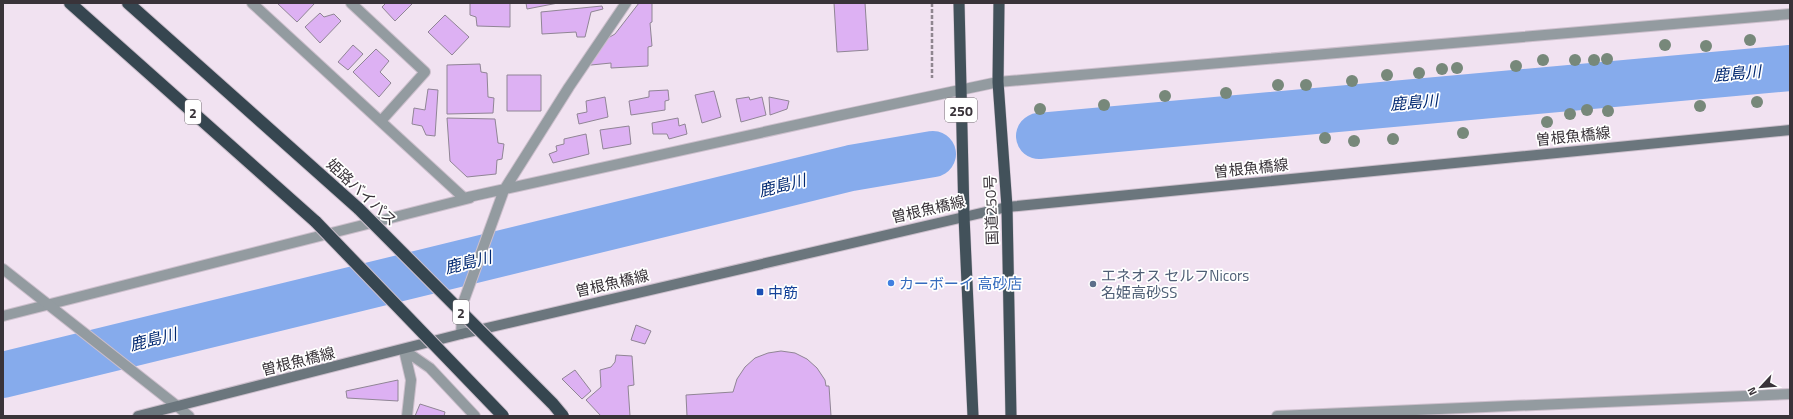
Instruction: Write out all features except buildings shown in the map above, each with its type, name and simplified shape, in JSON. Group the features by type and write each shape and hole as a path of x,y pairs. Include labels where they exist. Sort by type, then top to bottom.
{"highway":[{"name":"2","path":"70,3 316,222 503,416"},
{"name":"姫路バイパス","path":"128,3 359,209 553,404 563,416"},
{"name":"国道250号","path":"959,3 964,216 973,416"},
{"name":"国道250号","path":"999,3 998,82 1007,207 1011,416"}],"main road":[{"name":"曽根魚橋線","path":"138,416 404,350 461,334 1007,207 1790,130"}],"street":[{"path":"252,3 464,198 932,95 998,82 1790,14"},
{"path":"351,3 425,72 381,121"},
{"path":"461,334 463,303 504,190 569,87 626,3"},
{"path":"3,316 504,190"},
{"path":"3,269 189,416"},
{"path":"404,350 411,380 407,416"},
{"path":"404,350 430,368 475,416"},
{"path":"1277,416 1790,394"}],"path":[{"path":"932,3 932,95"}],"waterway":[{"name":"鹿島川","path":"1039,136 1790,68"},
{"name":"鹿島川","path":"3,375 851,168 933,154"}],"place":[{"name":"カーボーイ 高砂店","path":"891,283"},
{"name":"エネオス セルフNicors 名姫高砂SS","path":"1093,284"},
{"name":"中筋","path":"760,292"}]}
